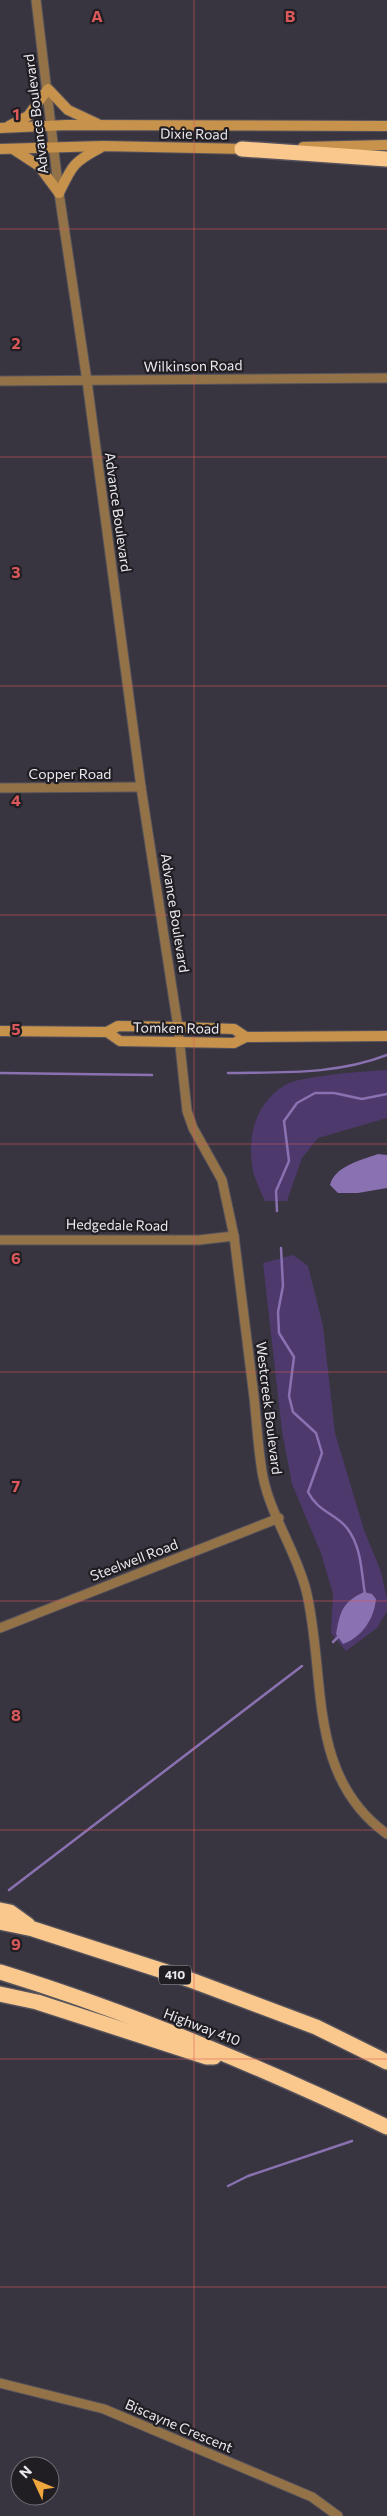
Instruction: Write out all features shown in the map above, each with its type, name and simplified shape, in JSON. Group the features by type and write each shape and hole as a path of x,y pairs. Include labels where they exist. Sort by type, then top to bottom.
{"highway":[{"path":"242,149 387,159"},
{"path":"0,1910 10,1912 33,1929"},
{"name":"410","path":"0,1922 33,1929 188,1979 316,2027 387,2062"},
{"name":"Highway 410","path":"0,1972 59,1990 236,2058 387,2127"},
{"path":"0,1994 37,2002 207,2057 236,2058"}],"main road":[{"path":"3,128 28,116 48,89 68,110 102,126"},
{"name":"Dixie Road","path":"3,128 52,126 387,126"},
{"name":"Dixie Road","path":"0,149 103,146 242,149 387,145"},
{"path":"12,149 40,166 59,193 73,164 80,158 103,146"},
{"name":"Tomken Road","path":"0,1031 107,1032 118,1026 178,1027 234,1029 246,1037"},
{"name":"Tomken Road","path":"107,1032 120,1041 234,1043 246,1037 387,1036"}],"street":[{"name":"Advance Boulevard","path":"36,0 59,193 87,381 141,787 178,1027"},
{"name":"Wilkinson Road","path":"0,381 387,378"},
{"name":"Copper Road","path":"0,788 141,787"},
{"name":"Westcreek Boulevard","path":"178,1027 187,1111 193,1128 222,1180 234,1236 263,1477 306,1589 321,1717 332,1759 344,1785 358,1806 387,1834"},
{"name":"Hedgedale Road","path":"0,1240 199,1240 234,1236"},
{"name":"Steelwell Road","path":"0,1628 279,1518"},
{"name":"Biscayne Crescent","path":"0,2383 86,2404 122,2416 312,2497 338,2516"}],"shaded area":[{"path":"387,1070 387,1118 318,1138 302,1158 287,1201 265,1201 254,1174 251,1142 256,1120 267,1101 275,1092 285,1085 304,1079 334,1074"},
{"path":"378,1154 387,1155 387,1188 358,1193 338,1193 330,1185 333,1178 343,1168"},
{"path":"293,1255 308,1266 323,1326 335,1433 364,1530 381,1572 387,1599 387,1611 377,1628 346,1651 331,1633 333,1594 321,1553 292,1484 282,1431 263,1263"},
{"path":"364,1592 372,1594 376,1599 373,1613 361,1632 343,1644 336,1634 343,1608 351,1600"}],"waterway":[{"path":"228,1073 329,1069 348,1066 387,1055"},
{"path":"0,1073 152,1075"},
{"path":"277,1211 276,1191 289,1161 284,1121 297,1103 315,1093 334,1093 362,1099 387,1094"},
{"path":"281,1248 283,1286 278,1312 279,1333 294,1357 289,1396 293,1412 316,1433 322,1453 308,1492 312,1499 342,1523 352,1536 360,1560 365,1594"},
{"path":"333,1642 339,1636"},
{"path":"9,1890 302,1666"},
{"path":"228,2186 248,2176 352,2141"}]}
